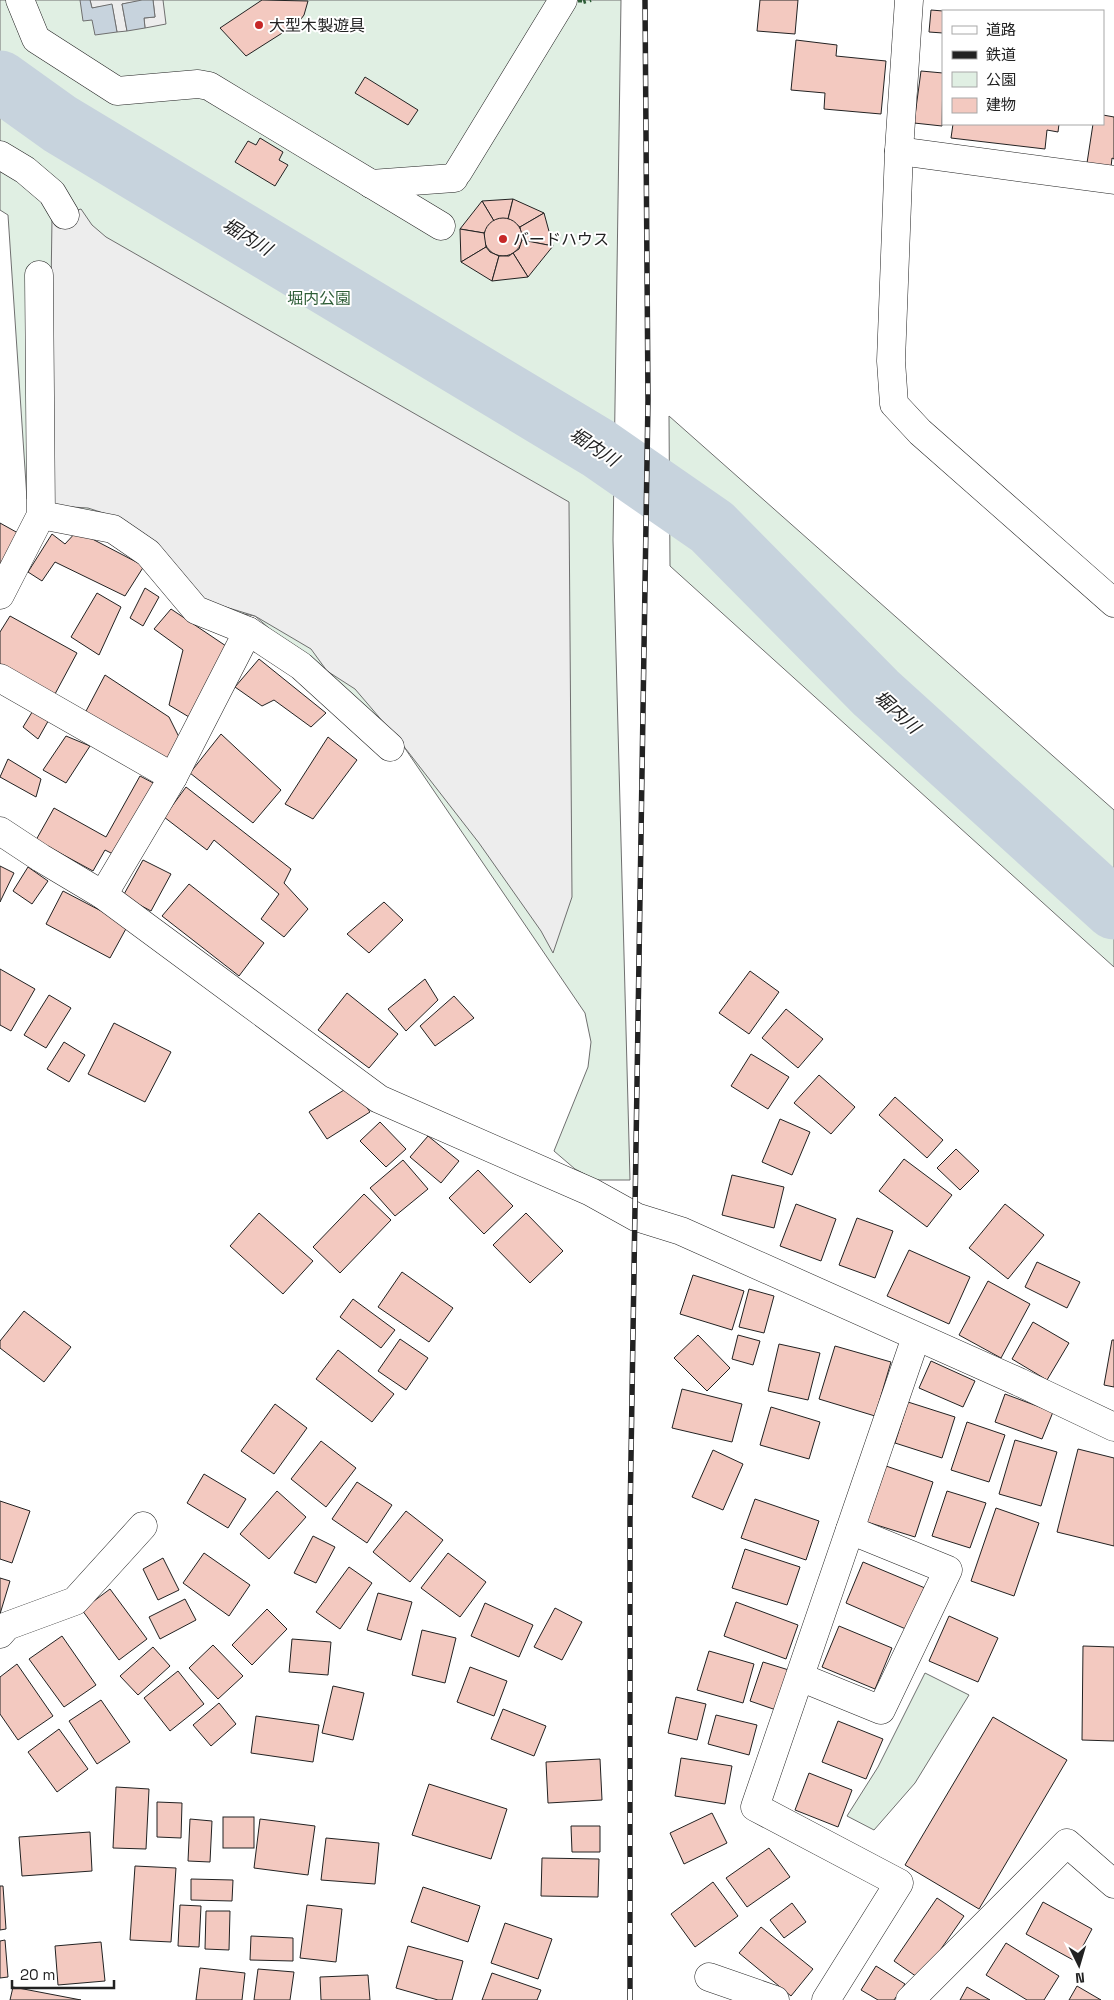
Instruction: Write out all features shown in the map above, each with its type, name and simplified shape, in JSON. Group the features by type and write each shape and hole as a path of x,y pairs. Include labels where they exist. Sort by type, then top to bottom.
{"street":[{"path":"20,0 36,39 117,91 198,84 209,86 441,226"},
{"path":"371,184 456,175 563,0"},
{"path":"909,0 899,151 891,361 894,404 920,432 1114,602"},
{"path":"899,151 1114,180"},
{"path":"0,155 25,170 52,193 65,215"},
{"path":"0,595 41,515 39,275"},
{"path":"41,515 113,528 148,553 196,610 248,632 301,666 390,748"},
{"path":"103,895 174,777 248,632"},
{"path":"0,678 174,777"},
{"path":"0,831 103,895 379,1100 591,1192 636,1217 681,1231 1114,1427"},
{"path":"826,2000 899,1883 755,1808 916,1337"},
{"path":"0,1634 7,1626 76,1601 143,1526"},
{"path":"800,1677 881,1710 948,1570 850,1530"},
{"path":"910,2000 1067,1843 1114,1884"},
{"path":"709,1977 775,2000"}],"green space":[{"name":"堀内公園","path":"0,0 621,0 613,540 630,1180 596,1180 575,1169 554,1151 588,1067 591,1042 585,1013 402,744 255,616 199,606 133,530 27,499 8,215 0,210"},
{"path":"669,416 1114,810 1114,967 670,566"},
{"path":"925,1673 969,1695 915,1783 874,1830 847,1816 878,1767"}],"shaded area":[{"path":"80,0 90,0 92,8 112,4 117,32 95,35 92,20 83,21"},
{"path":"90,0 142,1 122,4 127,31 117,32 112,5 92,8"},
{"path":"153,0 163,0 166,24 145,28 144,18 155,17"},
{"path":"153,0 155,17 144,18 145,28 127,31 122,4"},
{"path":"81,209 92,225 106,237 569,502 572,897 553,953 541,931 479,843 402,744 355,689 327,671 311,649 255,616 206,601 122,519 88,508 48,507 52,218"}],"building":[{"name":"大型木製遊具","path":"262,0 308,1 304,15 298,23 246,56 220,28"},
{"path":"760,0 798,0 795,34 757,31"},
{"path":"931,10 942,11 942,33 929,32"},
{"path":"796,40 837,45 836,56 886,61 881,114 824,109 825,93 791,90"},
{"path":"921,71 942,73 942,126 914,123"},
{"path":"365,77 418,110 408,125 355,93"},
{"path":"1104,115 1114,117 1114,159 1112,158 1111,167 1087,163 1093,125 1104,125"},
{"path":"953,125 1059,125 1058,132 1047,130 1045,149 951,138"},
{"path":"260,138 283,152 279,160 288,165 275,186 235,162 248,141 256,145"},
{"path":"513,199 508,219 494,221 482,201"},
{"path":"513,199 544,213 520,227 508,219"},
{"path":"482,201 494,221 484,233 460,229"},
{"path":"544,213 553,246 522,240 520,227"},
{"name":"バードハウス","path":"503,218 517,223 522,237 517,251 503,256 489,251 484,237 489,223"},
{"path":"460,229 484,233 486,247 461,262"},
{"path":"522,240 553,246 528,277 513,253 519,249"},
{"path":"486,247 490,252 499,256 492,281 461,262"},
{"path":"513,253 528,277 492,281 499,256 509,256"},
{"path":"0,523 18,533 0,568"},
{"path":"77,531 144,566 125,596 55,562 42,581 28,572 52,534 65,544"},
{"path":"145,588 159,597 143,626 130,618"},
{"path":"97,593 121,607 99,655 71,637"},
{"path":"171,609 226,646 189,717 169,705 183,650 154,629"},
{"path":"10,616 77,653 55,694 0,666 0,632"},
{"path":"259,659 326,713 311,727 274,700 262,706 235,687"},
{"path":"105,675 169,717 181,741 168,761 85,713"},
{"path":"34,709 51,716 38,739 23,727"},
{"path":"221,734 281,790 253,823 190,773"},
{"path":"66,736 90,746 66,783 43,770"},
{"path":"328,737 357,760 313,819 285,804"},
{"path":"8,759 41,779 36,797 0,777"},
{"path":"140,776 157,785 117,856 105,850 93,871 36,840 54,808 106,837"},
{"path":"186,787 291,869 284,883 308,909 284,937 261,919 279,894 214,840 207,850 164,817"},
{"path":"143,860 171,874 151,911 123,896"},
{"path":"0,866 14,873 0,902"},
{"path":"28,867 48,881 32,904 13,891"},
{"path":"189,884 264,943 239,976 162,916"},
{"path":"63,891 128,925 110,958 46,924"},
{"path":"384,902 403,920 369,953 347,934"},
{"path":"0,969 35,989 11,1031 0,1025"},
{"path":"750,971 779,992 749,1034 719,1013"},
{"path":"425,979 438,1000 406,1031 388,1009"},
{"path":"347,993 398,1034 369,1068 318,1030"},
{"path":"49,995 71,1008 46,1048 24,1035"},
{"path":"454,996 474,1018 435,1046 420,1026"},
{"path":"786,1009 823,1039 798,1068 762,1038"},
{"path":"114,1023 171,1052 145,1102 88,1074"},
{"path":"64,1042 85,1055 69,1082 47,1069"},
{"path":"751,1054 789,1077 768,1109 731,1086"},
{"path":"819,1075 855,1107 831,1134 794,1103"},
{"path":"352,1085 370,1112 327,1139 309,1112"},
{"path":"895,1097 943,1140 927,1158 879,1115"},
{"path":"780,1119 810,1132 792,1175 762,1162"},
{"path":"380,1122 406,1149 386,1167 360,1141"},
{"path":"428,1136 459,1161 441,1183 410,1157"},
{"path":"956,1149 979,1171 960,1190 937,1168"},
{"path":"904,1159 952,1195 927,1227 879,1191"},
{"path":"403,1160 428,1189 395,1216 370,1188"},
{"path":"478,1170 513,1206 484,1234 449,1198"},
{"path":"732,1175 784,1187 774,1228 722,1215"},
{"path":"364,1194 391,1220 340,1273 313,1247"},
{"path":"796,1204 836,1219 821,1261 780,1246"},
{"path":"1005,1204 1044,1235 1008,1279 969,1248"},
{"path":"259,1213 313,1261 283,1294 230,1246"},
{"path":"526,1213 563,1251 530,1283 493,1245"},
{"path":"857,1218 893,1231 875,1278 839,1265"},
{"path":"909,1250 970,1277 949,1324 887,1296"},
{"path":"1037,1262 1080,1282 1067,1308 1025,1287"},
{"path":"402,1272 453,1308 429,1342 378,1307"},
{"path":"693,1275 744,1291 732,1330 680,1314"},
{"path":"988,1281 1030,1304 1001,1358 959,1335"},
{"path":"749,1289 774,1296 764,1333 739,1327"},
{"path":"353,1299 395,1330 381,1348 340,1317"},
{"path":"24,1311 71,1347 44,1382 0,1348 0,1341"},
{"path":"1033,1322 1069,1343 1047,1380 1012,1359"},
{"path":"698,1335 730,1368 707,1391 674,1358"},
{"path":"738,1335 760,1341 753,1365 732,1359"},
{"path":"400,1339 428,1358 406,1390 378,1371"},
{"path":"1112,1340 1114,1340 1114,1387 1104,1385"},
{"path":"779,1344 820,1353 808,1400 768,1391"},
{"path":"835,1346 891,1362 875,1416 819,1399"},
{"path":"338,1350 394,1394 372,1422 316,1379"},
{"path":"931,1361 975,1381 963,1407 919,1388"},
{"path":"682,1389 742,1404 732,1442 672,1428"},
{"path":"1005,1394 1053,1412 1042,1439 995,1422"},
{"path":"908,1402 955,1417 942,1458 895,1443"},
{"path":"275,1404 307,1428 274,1474 241,1451"},
{"path":"771,1407 820,1422 809,1459 760,1445"},
{"path":"967,1422 1005,1435 989,1482 951,1470"},
{"path":"1015,1440 1057,1452 1041,1506 999,1494"},
{"path":"321,1441 356,1468 326,1507 291,1479"},
{"path":"1078,1449 1114,1458 1114,1546 1057,1532"},
{"path":"713,1450 743,1464 723,1510 692,1497"},
{"path":"886,1466 933,1482 915,1537 867,1522"},
{"path":"204,1474 246,1499 228,1528 187,1503"},
{"path":"357,1482 392,1505 367,1543 332,1519"},
{"path":"277,1491 306,1517 269,1559 240,1534"},
{"path":"947,1491 986,1503 970,1548 932,1536"},
{"path":"755,1499 819,1521 806,1560 741,1538"},
{"path":"0,1501 30,1511 12,1563 0,1559"},
{"path":"996,1508 1039,1523 1014,1596 971,1581"},
{"path":"406,1511 443,1540 410,1582 373,1552"},
{"path":"313,1536 335,1547 316,1583 294,1573"},
{"path":"745,1549 800,1567 787,1605 732,1588"},
{"path":"204,1553 250,1585 229,1616 183,1583"},
{"path":"448,1553 486,1582 460,1617 421,1588"},
{"path":"163,1558 179,1590 158,1600 143,1569"},
{"path":"863,1562 925,1588 908,1630 846,1603"},
{"path":"349,1567 372,1583 340,1629 316,1612"},
{"path":"0,1578 10,1581 0,1614"},
{"path":"110,1589 147,1639 119,1660 82,1610"},
{"path":"378,1593 412,1602 401,1640 367,1630"},
{"path":"185,1599 196,1620 160,1639 149,1617"},
{"path":"736,1602 798,1625 786,1659 724,1636"},
{"path":"485,1603 533,1625 519,1657 471,1636"},
{"path":"555,1608 582,1622 562,1660 534,1647"},
{"path":"267,1609 287,1629 252,1665 232,1645"},
{"path":"949,1616 998,1638 978,1682 929,1661"},
{"path":"839,1626 892,1648 875,1689 822,1667"},
{"path":"422,1630 456,1638 445,1683 412,1675"},
{"path":"62,1636 96,1685 64,1707 29,1659"},
{"path":"292,1639 331,1642 328,1675 289,1672"},
{"path":"213,1645 243,1676 218,1699 189,1668"},
{"path":"1083,1646 1114,1647 1114,1741 1082,1740"},
{"path":"153,1647 170,1666 138,1695 120,1676"},
{"path":"709,1651 754,1664 743,1703 697,1690"},
{"path":"763,1662 792,1671 779,1711 750,1701"},
{"path":"17,1664 53,1716 18,1740 0,1714 0,1677"},
{"path":"470,1667 507,1681 494,1716 457,1702"},
{"path":"178,1671 204,1704 170,1731 144,1698"},
{"path":"333,1686 364,1693 353,1740 322,1733"},
{"path":"676,1697 706,1704 697,1740 668,1733"},
{"path":"101,1700 130,1742 97,1764 69,1721"},
{"path":"219,1703 236,1724 211,1746 193,1725"},
{"path":"503,1709 546,1726 534,1756 491,1739"},
{"path":"716,1715 757,1725 749,1755 708,1744"},
{"path":"256,1716 319,1725 313,1762 251,1753"},
{"path":"993,1717 1067,1760 979,1909 905,1865"},
{"path":"838,1721 883,1739 866,1779 822,1762"},
{"path":"59,1729 88,1769 57,1792 28,1752"},
{"path":"681,1758 732,1766 725,1804 675,1796"},
{"path":"600,1759 602,1800 548,1803 546,1762"},
{"path":"809,1773 852,1790 838,1827 795,1810"},
{"path":"429,1784 507,1809 491,1859 412,1835"},
{"path":"116,1787 149,1789 146,1849 113,1848"},
{"path":"157,1802 182,1803 181,1838 157,1837"},
{"path":"712,1813 727,1843 684,1864 670,1833"},
{"path":"223,1817 254,1817 254,1848 223,1848"},
{"path":"190,1819 212,1821 210,1862 188,1861"},
{"path":"260,1819 315,1826 308,1875 254,1868"},
{"path":"571,1826 600,1826 600,1852 572,1852"},
{"path":"90,1832 92,1871 22,1876 19,1837"},
{"path":"326,1838 379,1843 375,1884 321,1880"},
{"path":"769,1848 790,1877 747,1907 726,1878"},
{"path":"542,1858 599,1859 598,1897 541,1896"},
{"path":"135,1866 176,1868 171,1942 130,1940"},
{"path":"191,1879 233,1880 232,1901 191,1900"},
{"path":"713,1882 738,1916 695,1947 671,1914"},
{"path":"0,1886 3,1886 6,1929 0,1930"},
{"path":"423,1887 480,1906 468,1942 411,1922"},
{"path":"937,1898 964,1916 920,1979 894,1961"},
{"path":"1043,1902 1092,1929 1075,1961 1026,1934"},
{"path":"792,1903 806,1922 784,1938 770,1920"},
{"path":"180,1905 201,1906 199,1947 178,1946"},
{"path":"307,1905 342,1909 336,1962 300,1958"},
{"path":"206,1911 230,1911 229,1950 205,1949"},
{"path":"505,1923 552,1939 538,1979 491,1963"},
{"path":"761,1927 813,1969 791,1996 739,1953"},
{"path":"251,1936 293,1938 293,1961 250,1960"},
{"path":"5,1940 8,1977 0,1978 0,1941"},
{"path":"101,1942 105,1981 58,1985 55,1946"},
{"path":"1006,1943 1059,1976 1044,2000 1027,2000 986,1975"},
{"path":"408,1946 463,1961 452,2000 438,2000 396,1988"},
{"path":"876,1966 905,1984 894,2000 878,2000 861,1990"},
{"path":"200,1968 245,1973 242,2000 196,2000"},
{"path":"258,1969 294,1972 290,2000 254,2000"},
{"path":"492,1973 541,1990 537,2000 482,2000"},
{"path":"368,1975 370,2000 321,2000 320,1977"},
{"path":"1077,1986 1101,2000 1069,2000"},
{"path":"13,1987 81,2000 10,2000"},
{"path":"967,1987 990,2000 960,2000"}],"waterway":[{"name":"堀内川","path":"0,81 60,124 598,448 712,527 876,693 1114,909"}],"railway":[{"path":"630,2000 630,1520 648,400 645,0"}],"hedge":[{"path":"580,0 580,3 591,0"}],"place":[{"name":"大型木製遊具","path":"259,25"},
{"name":"バードハウス","path":"503,239"}]}
